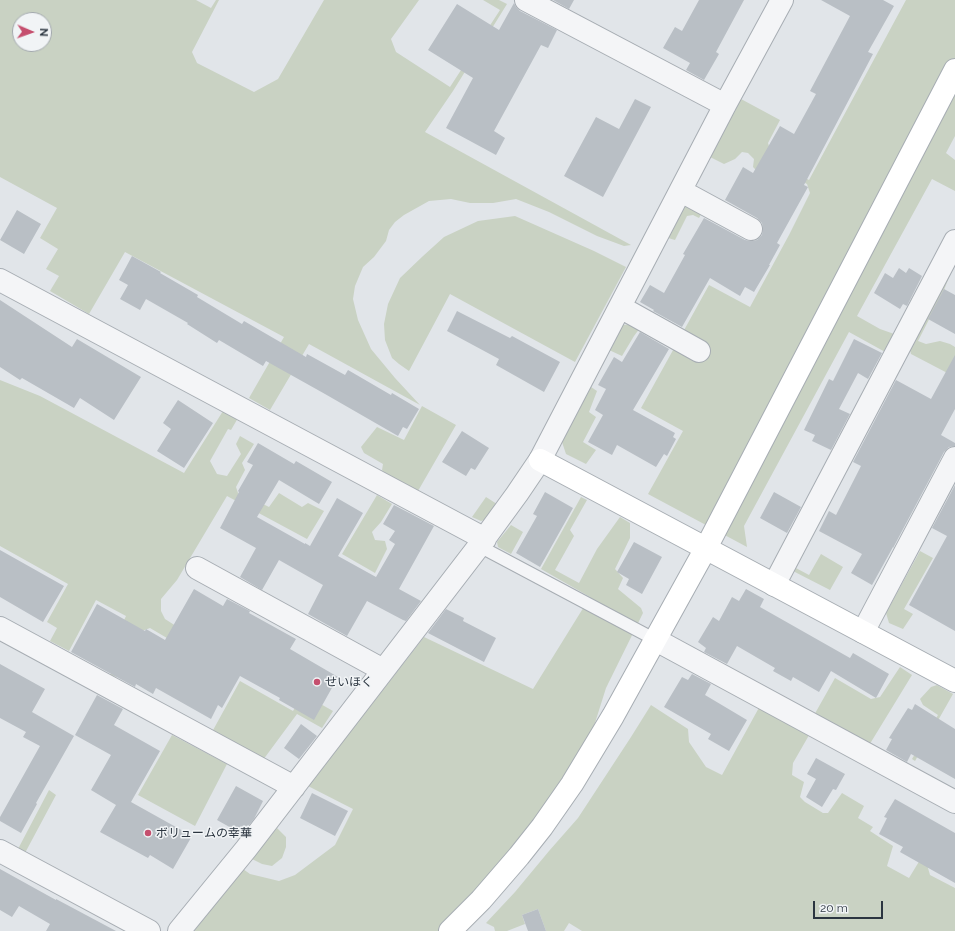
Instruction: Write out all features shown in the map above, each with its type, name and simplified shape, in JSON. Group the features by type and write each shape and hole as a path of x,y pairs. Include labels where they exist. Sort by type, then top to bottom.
{"street":[{"path":"526,0 725,105"},
{"path":"179,931 246,849 482,542 540,460 725,105 782,0"},
{"path":"450,931 481,900 542,827 572,784 613,716 706,548 955,70"},
{"path":"681,191 751,229"},
{"path":"774,584 955,241"},
{"path":"0,280 482,542"},
{"path":"620,307 699,351"},
{"path":"863,632 955,458"},
{"path":"540,460 955,681"},
{"path":"197,568 383,670"},
{"path":"0,628 294,787"},
{"path":"656,640 955,802"},
{"path":"0,851 149,931"}],"lane":[{"path":"482,542 656,640"}],"green space":[{"path":"0,0 196,0 211,8 216,0 219,0 192,52 197,63 254,92 278,79 324,0 419,0 391,39 396,52 450,87 500,10 483,0 499,0 507,4 453,91 425,132 631,245 624,246 597,236 549,212 516,199 493,203 470,203 451,199 429,201 404,215 395,222 389,230 386,241 374,257 363,267 355,286 353,299 358,320 371,349 420,405 309,344 270,410 249,398 284,337 125,252 89,314 50,291 59,276 46,269 58,249 40,238 57,208 0,177"},
{"path":"906,0 955,0 955,136 946,153 955,160 955,191 932,179 857,316 880,329 897,335 887,353 849,332 744,526 747,547 648,494 683,431 641,408 709,285 750,307 810,193 807,184 784,172 758,172 753,167 754,159 748,153 742,152 735,159 724,164 710,157 741,99 780,120 768,143 770,149 786,168 809,180"},
{"path":"694,205 703,211 699,218 693,215 687,216 675,240 668,238 685,207"},
{"path":"515,216 626,267 575,362 450,294 409,371 399,364 392,358 385,340 384,324 388,304 400,278 444,237 478,221"},
{"path":"955,253 955,266 918,341 926,344 940,341 955,347 955,377 911,354 909,346"},
{"path":"633,324 640,328 622,356 609,350 623,325"},
{"path":"0,380 40,396 184,473 223,411 238,418 231,430 228,429 210,461 217,474 227,476 241,454 236,444 240,436 254,444 242,463 245,470 236,487 239,496 269,507 279,493 302,507 308,503 324,511 307,539 227,496 177,580 161,599 161,611 165,619 179,628 172,641 150,628 142,631 117,677 110,675 122,654 111,648 126,616 96,600 69,651 50,641 57,628 47,622 68,584 0,546"},
{"path":"591,387 597,391 589,412 596,417 583,442 596,450 586,464 566,454 562,442"},
{"path":"422,406 456,425 418,491 385,474 382,470 383,464 364,453 361,447 377,427 404,440"},
{"path":"377,495 392,504 381,522 372,532 375,540 385,541 387,549 375,573 342,554"},
{"path":"486,497 500,506 490,518 481,521 472,517"},
{"path":"581,497 587,500 570,530 574,536 555,570 579,583 597,549 620,517 630,523 630,538 615,569 623,578 618,589 641,608 643,613 606,688 594,726 546,807 494,873 441,931 194,931 243,869 250,874 279,881 295,875 335,845 353,809 308,786 424,637 533,689 590,597 541,569"},
{"path":"511,525 523,532 511,554 498,547 497,542"},
{"path":"920,551 933,558 904,609 913,614 903,629 889,623 886,613"},
{"path":"821,554 843,567 830,590 791,570 794,567 809,575"},
{"path":"900,667 912,675 868,747 813,717 835,678 871,699 880,697"},
{"path":"240,681 293,711 303,694 333,711 322,728 297,714 263,760 212,732"},
{"path":"937,685 953,694 915,761 912,759 938,715 923,705 920,699 931,687"},
{"path":"761,704 812,730 793,763 792,775 804,782 800,797 805,802 823,813 828,813 842,793 864,806 858,818 873,827 870,831 893,846 887,866 909,878 926,850 933,856 928,868 930,875 955,888 955,931 582,931 569,923 564,931 546,931 538,909 522,915 525,924 507,931 495,931 494,927 486,923 515,892 578,818 651,705 688,729 689,742 706,767 722,775"},
{"path":"172,735 227,764 195,826 138,795"},
{"path":"49,790 56,795 25,853 18,849"},
{"path":"277,828 286,837 286,847 282,858 272,866 262,864 252,859"}],"building":[{"path":"553,0 574,0 569,9"},
{"path":"699,0 744,0 716,52 719,54 704,80 686,70 690,63 663,48 675,27 682,31"},
{"path":"821,0 883,0 894,6 868,52 873,54 804,185 808,187 777,243 780,245 754,292 745,287 740,296 710,278 682,327 640,302 650,285 664,293 685,255 683,254 704,218 745,240 757,240 762,235 762,223 757,218 725,200 743,167 753,173 780,126 794,134 816,94 810,91 850,16"},
{"path":"514,3 520,11 557,30 548,48 541,45 494,131 505,138 496,155 446,128 473,78 428,50 457,4 499,30"},
{"path":"635,99 651,107 603,197 564,176 596,117 619,129"},
{"path":"17,210 41,224 24,254 0,240"},
{"path":"132,256 161,272 160,273 198,295 197,297 242,324 244,321 306,357 307,354 345,375 348,370 391,395 392,393 419,409 407,429 403,427 398,436 266,361 263,366 219,340 217,343 187,324 188,323 146,299 140,310 120,299 128,285 119,280"},
{"path":"899,268 906,273 909,268 922,276 907,306 903,304 900,309 874,293 885,273 893,278"},
{"path":"944,289 955,295 955,334 928,319"},
{"path":"0,300 72,347 77,339 141,377 114,420 80,398 74,408 22,378 20,380 0,367"},
{"path":"457,311 510,338 512,336 560,362 544,392 496,365 499,359 447,331"},
{"path":"640,332 669,349 633,410 675,433 673,437 676,439 667,456 664,454 656,467 617,445 612,455 588,442 603,415 595,410 606,389 598,385 614,357 622,362"},
{"path":"854,339 882,353 868,379 858,373 839,409 850,414 831,450 812,441 815,435 804,430 829,379 833,381"},
{"path":"955,355 955,409 941,435 955,443 955,446 949,447 944,452 872,585 851,573 862,554 819,531 829,511 836,515 861,466 853,462 896,380 931,399"},
{"path":"178,400 213,423 184,468 157,451 171,429 163,423"},
{"path":"462,431 489,448 475,470 471,468 466,476 442,462"},
{"path":"258,443 294,464 296,461 332,482 319,504 279,480 257,517 305,544 310,546 337,498 363,513 338,556 376,577 395,544 389,540 395,531 383,524 394,505 434,526 399,589 421,601 406,621 367,601 347,636 308,614 323,585 279,560 262,590 240,577 256,548 220,528 239,492 238,491 253,465 247,462"},
{"path":"955,485 955,631 909,605 947,536 932,528"},
{"path":"545,492 573,508 540,567 516,553 537,516 533,514"},
{"path":"774,492 801,507 787,533 760,518"},
{"path":"634,542 662,557 642,594 626,585 629,579 617,572"},
{"path":"0,550 64,586 43,622 0,597"},
{"path":"194,589 223,606 227,599 296,639 290,649 338,677 314,720 279,700 280,698 240,676 222,708 218,705 211,719 156,688 153,694 136,684 135,687 71,652 97,604 145,631 146,629 165,640"},
{"path":"746,589 764,599 760,607 850,658 853,653 889,674 876,698 831,671 819,692 793,677 791,681 773,671 775,668 737,646 727,664 704,652 706,648 698,642 713,617 719,621 732,597 739,601"},
{"path":"446,609 464,618 463,621 496,638 484,662 428,633"},
{"path":"0,664 45,689 32,712 74,736 36,803 37,804 21,833 0,821 0,817 40,746 23,737 26,732 0,718"},
{"path":"692,674 711,684 705,695 747,720 729,751 708,739 711,734 664,707 682,677 688,680"},
{"path":"97,695 123,709 114,725 160,751 131,802 192,836 173,869 150,855 148,858 100,832 116,805 91,790 111,755 75,735"},
{"path":"915,704 955,729 955,779 911,754 907,762 886,750 892,739 889,738 908,708 912,710"},
{"path":"301,724 317,736 299,759 284,748"},
{"path":"816,758 845,774 836,790 833,789 822,807 806,797 816,779 807,774"},
{"path":"236,786 263,801 254,819 242,834 217,820"},
{"path":"312,793 348,811 335,836 300,818"},
{"path":"895,799 955,833 955,883 900,852 903,847 879,834 887,818 884,817"},
{"path":"0,869 116,931 46,931 50,924 19,906 12,917 0,910"},
{"path":"538,909 546,931 528,931 522,915"}],"place":[{"name":"せいほく","path":"317,682"},
{"name":"ボリュームの幸華","path":"148,833"}]}
